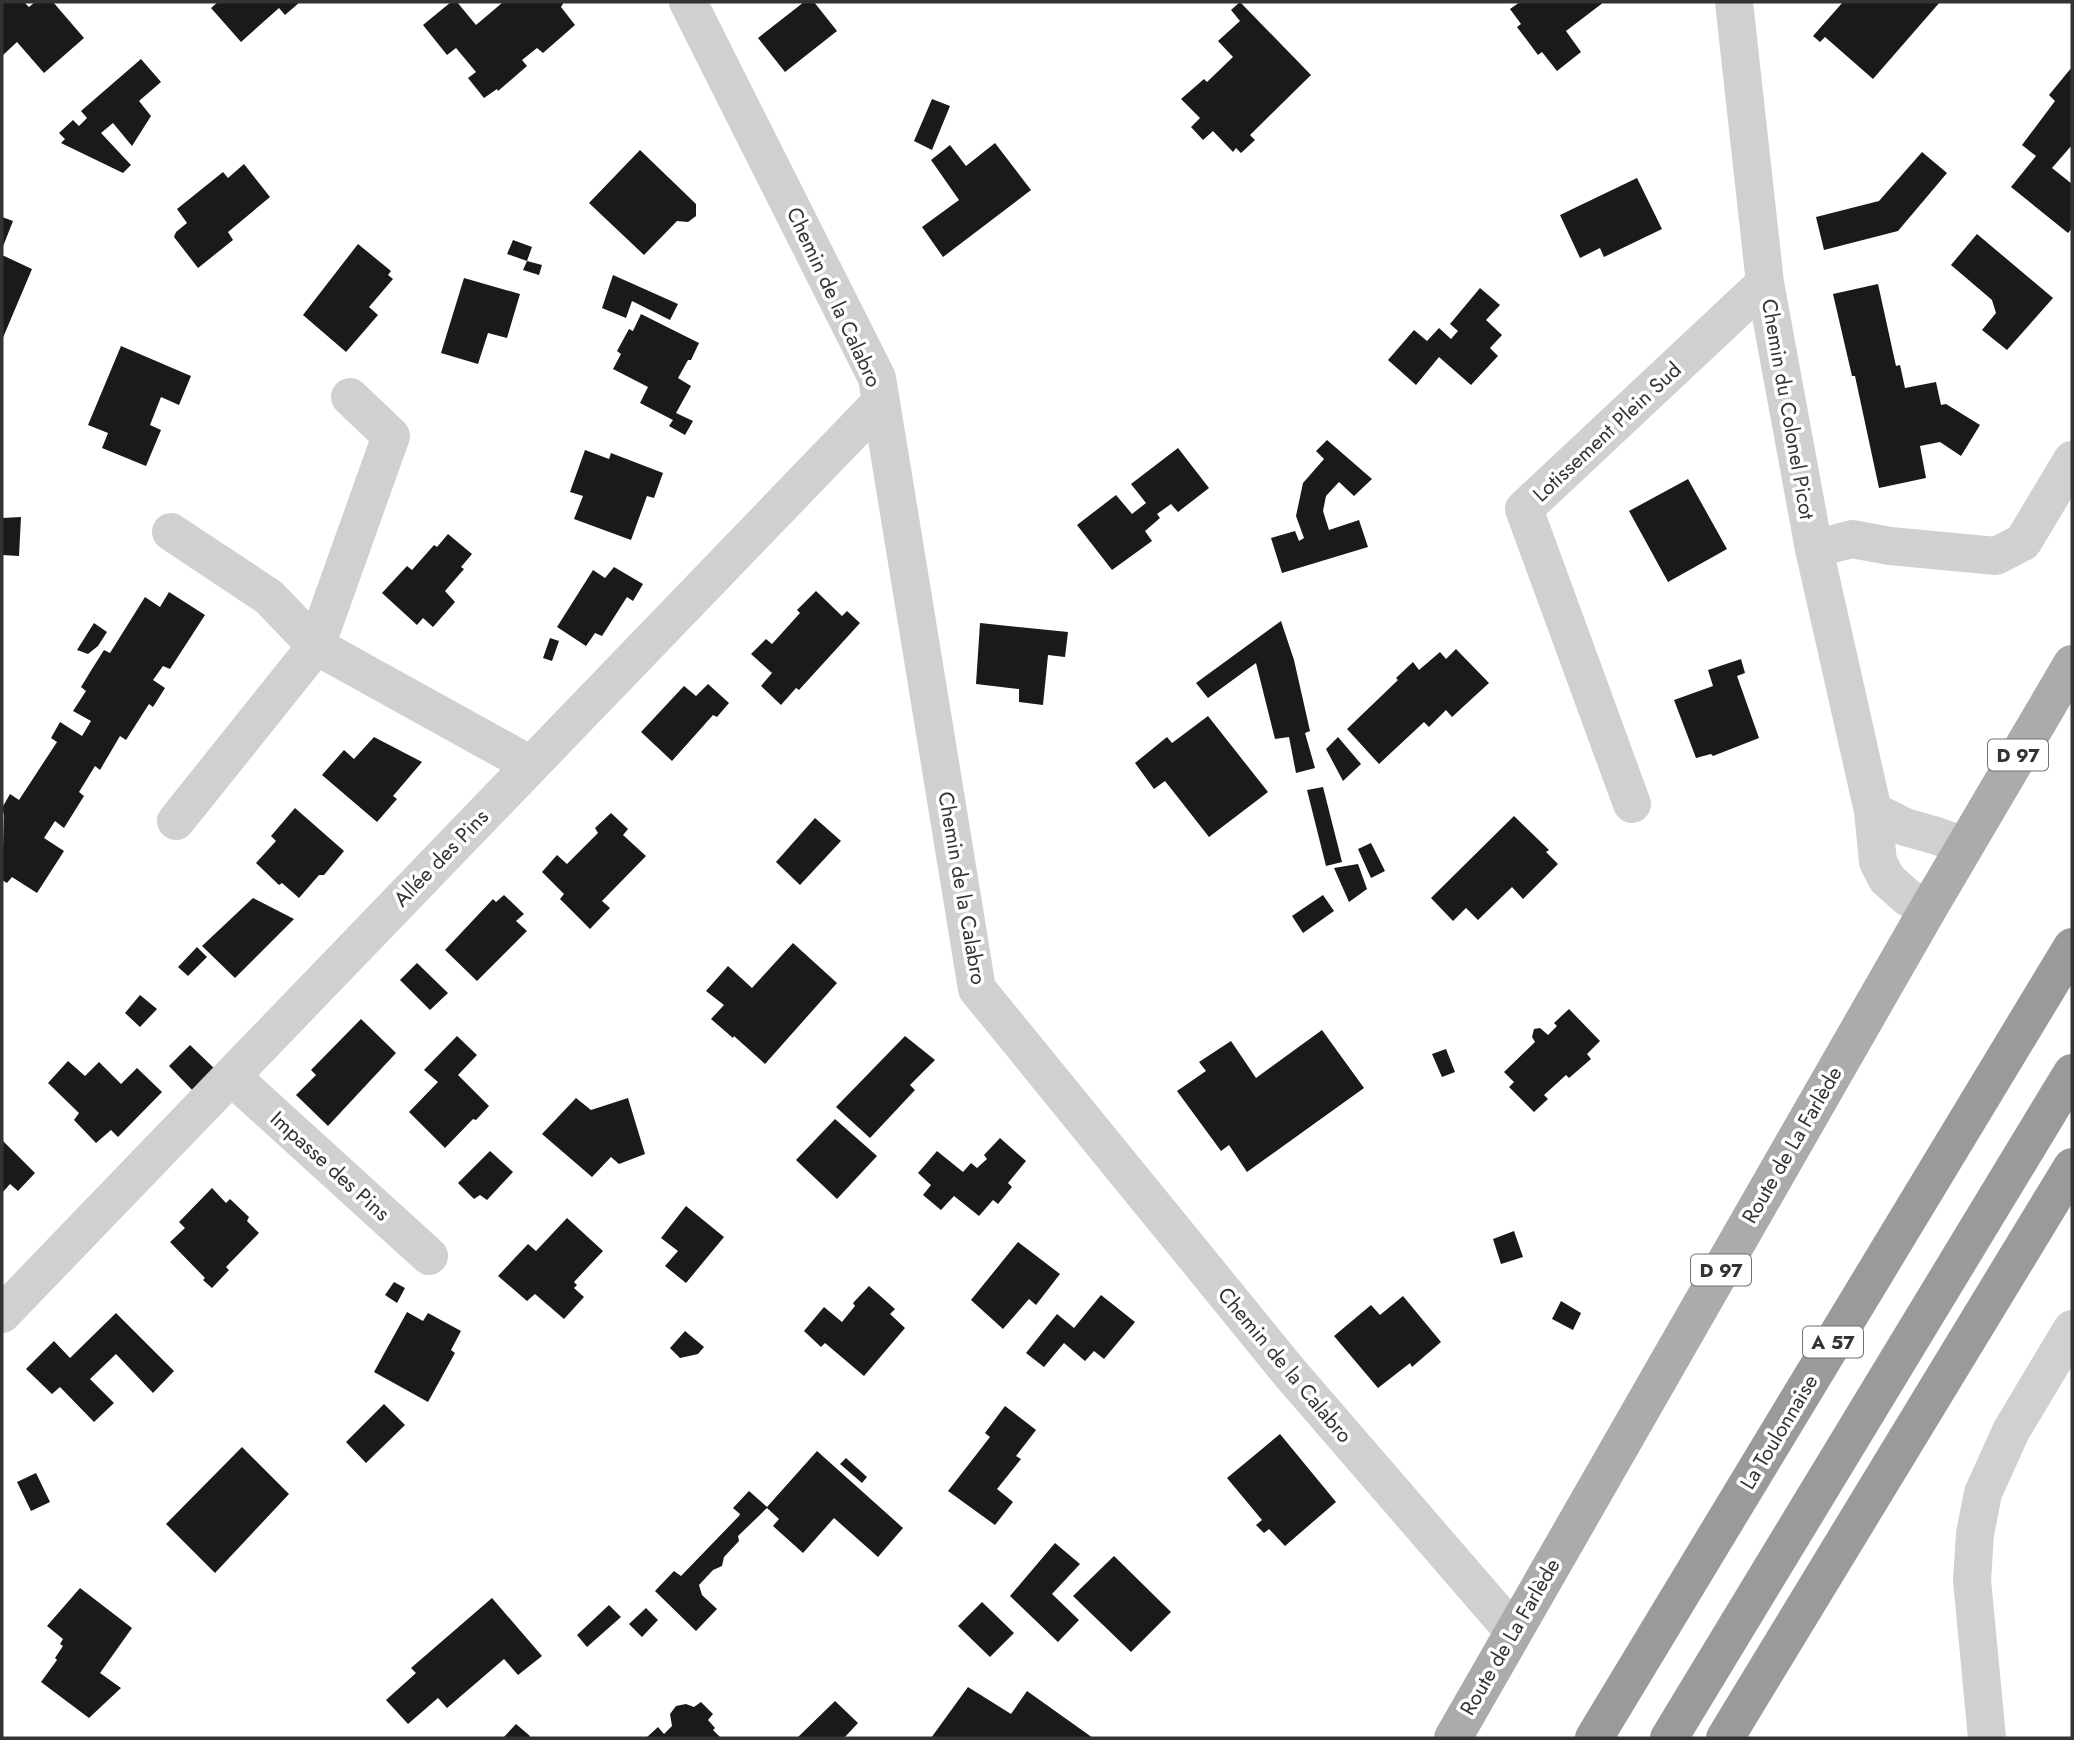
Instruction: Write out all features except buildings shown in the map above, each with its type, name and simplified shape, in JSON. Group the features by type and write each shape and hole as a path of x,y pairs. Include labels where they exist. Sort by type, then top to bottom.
{"highway":[{"name":"La Toulonnaise","path":"1594,1738 2072,947"},
{"path":"1669,1738 2072,1073"},
{"path":"1725,1738 2072,1167"}],"main road":[{"name":"Route de La Farlède","path":"1453,1738 1964,846 2072,664"}],"street":[{"name":"Chemin de la Calabro","path":"688,2 877,378 977,989 1290,1374 1513,1631"},
{"name":"Chemin du Colonel Picot","path":"1734,2 1765,283 1814,549 1873,811 1878,862 1888,879 1907,897 1928,909"},
{"name":"Lotissement Plein Sud","path":"1632,804 1524,509 1765,283"},
{"path":"176,821 316,646 391,436 350,397"},
{"name":"Allée des Pins","path":"2,1314 881,402"},
{"path":"1814,549 1852,539 1890,546 1996,556 2023,541 2072,460"},
{"path":"171,532 269,597 316,646 531,765"},
{"path":"1873,811 1905,827 1964,846"},
{"name":"Impasse des Pins","path":"231,1076 429,1256"},
{"path":"1987,1738 1972,1580 1975,1534 1983,1493 2011,1431 2072,1329"}]}
